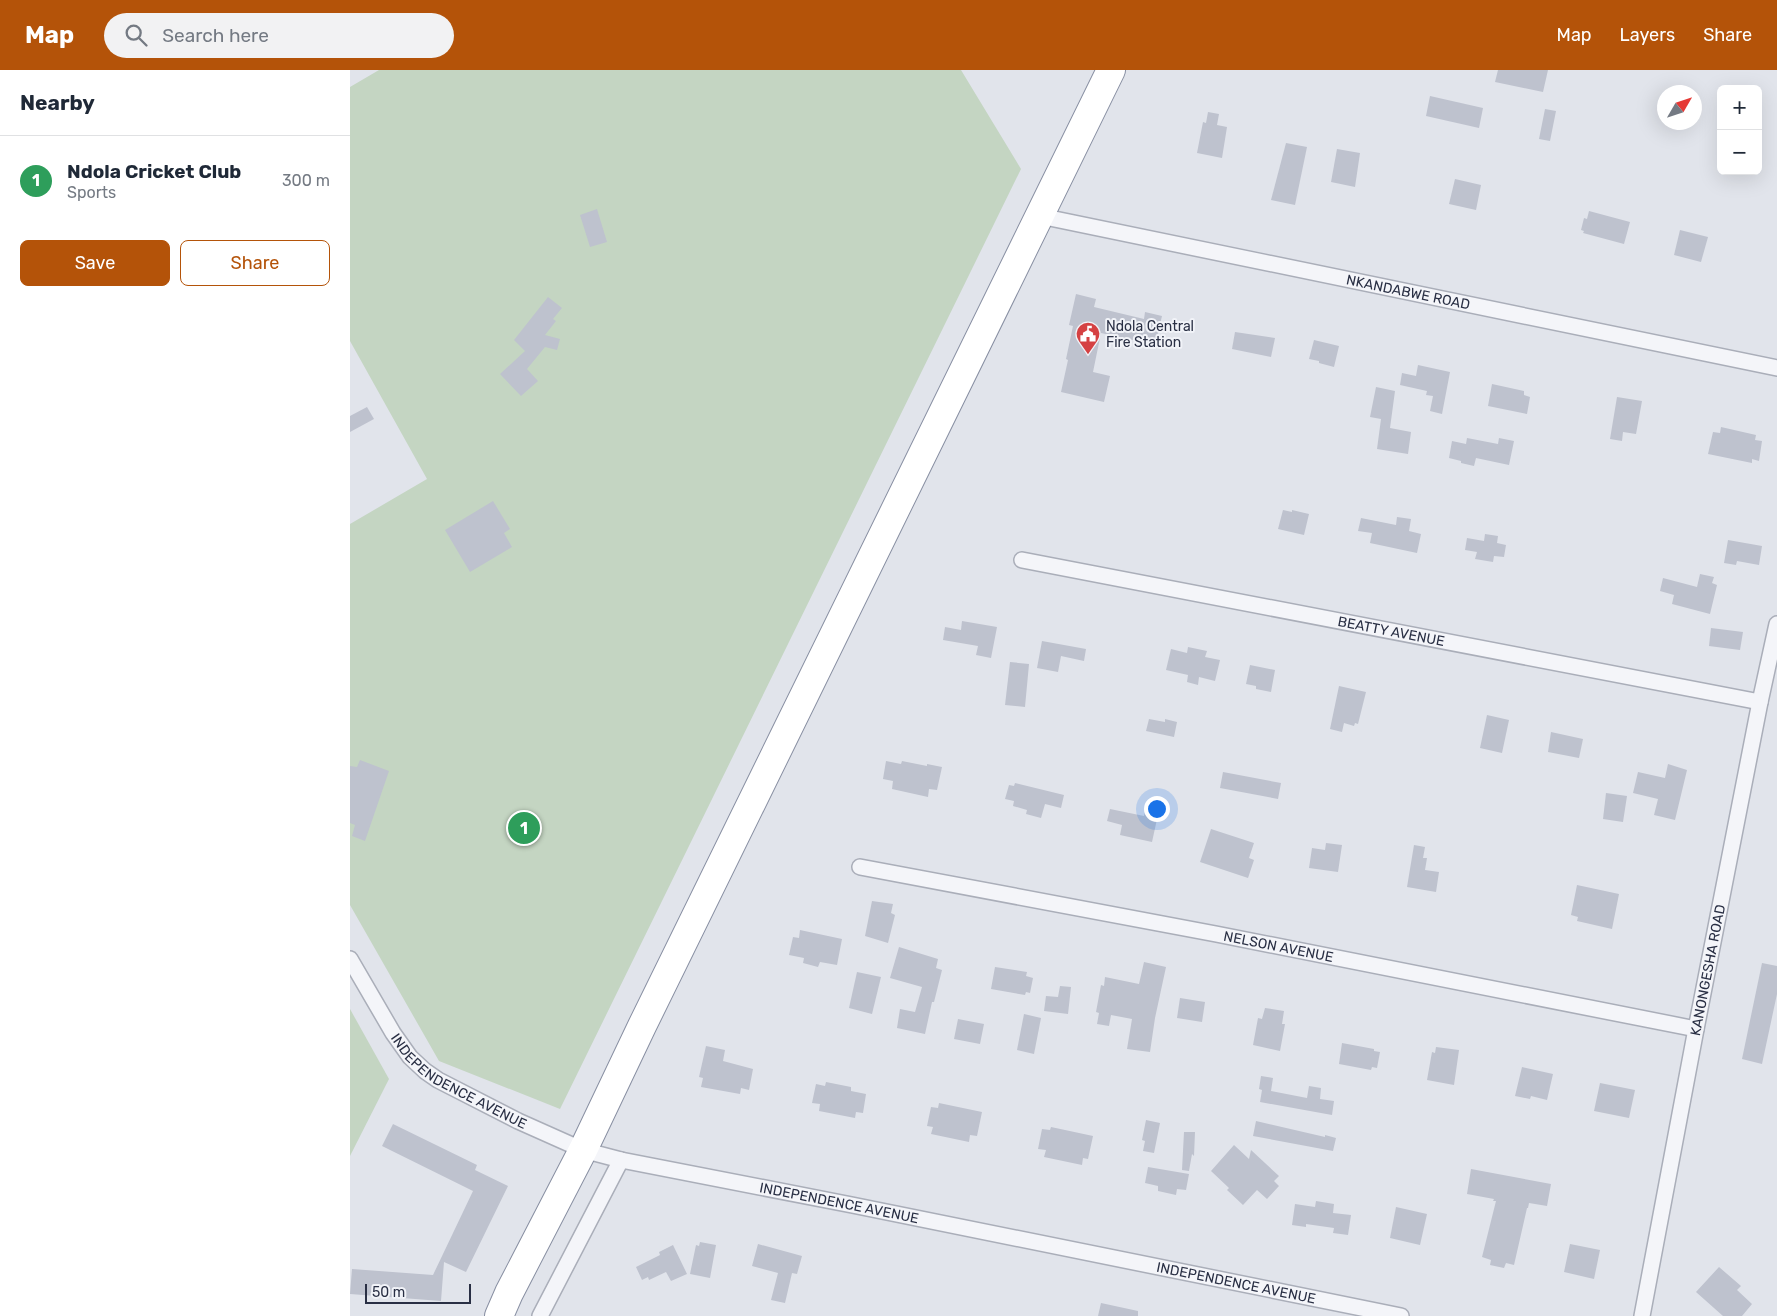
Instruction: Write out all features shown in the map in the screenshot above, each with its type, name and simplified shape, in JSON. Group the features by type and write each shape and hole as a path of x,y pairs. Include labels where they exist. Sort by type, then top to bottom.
{"highway":[{"path":"499,1316 1111,70"}],"street":[{"name":"NKANDABWE ROAD","path":"1040,216 1777,368"},
{"name":"BEATTY AVENUE","path":"1022,560 1760,702"},
{"name":"KANONGESHA ROAD","path":"1642,1316 1696,1029 1777,624"},
{"name":"NELSON AVENUE","path":"860,868 1216,934 1696,1029"},
{"name":"INDEPENDENCE AVENUE","path":"350,958 393,1033 410,1057 425,1071 438,1080 518,1121 582,1150 621,1160 862,1206 1401,1316"},
{"path":"540,1316 621,1160"}],"green space":[{"path":"379,70 961,70 1021,169 560,1109 439,1061 350,905 350,524 427,479 350,341 350,87"},
{"path":"350,1009 389,1079 350,1156"}],"building":[{"path":"1498,70 1548,70 1543,92 1495,82"},
{"path":"1430,96 1483,108 1479,128 1426,116"},
{"path":"1545,109 1556,111 1550,141 1539,139"},
{"path":"1208,112 1219,114 1217,125 1227,127 1222,158 1197,153 1203,122 1206,123"},
{"path":"1286,143 1307,147 1295,205 1271,200"},
{"path":"1337,149 1360,153 1355,187 1331,182"},
{"path":"1455,179 1481,185 1476,210 1449,204"},
{"path":"597,209 607,242 590,247 580,215"},
{"path":"1589,211 1630,222 1624,244 1583,233 1584,231 1581,230 1584,218 1587,219"},
{"path":"1680,230 1708,237 1701,262 1674,255"},
{"path":"1076,294 1096,299 1094,307 1144,319 1145,312 1162,316 1155,345 1101,333 1093,372 1110,376 1104,402 1061,392 1073,326 1069,325"},
{"path":"548,297 562,308 553,319 556,321 545,335 560,339 557,350 545,347 527,369 538,381 521,396 500,374 525,351 514,340"},
{"path":"1235,332 1275,338 1271,357 1232,349"},
{"path":"1314,340 1339,346 1334,367 1309,359"},
{"path":"1418,365 1450,372 1442,414 1430,411 1433,396 1426,395 1427,391 1400,385 1402,373 1416,376"},
{"path":"1492,384 1524,391 1524,395 1530,397 1527,414 1488,406"},
{"path":"1376,387 1395,391 1390,428 1411,432 1408,454 1377,449 1381,419 1370,417"},
{"path":"1617,397 1642,401 1636,434 1623,432 1622,441 1610,439"},
{"path":"367,407 374,419 350,432 350,416"},
{"path":"1721,427 1756,435 1755,440 1762,441 1759,461 1752,459 1752,463 1708,454 1713,432 1720,433"},
{"path":"1467,438 1498,444 1499,438 1514,441 1509,465 1476,458 1474,466 1449,458 1452,441 1466,444"},
{"path":"493,501 510,529 504,533 512,547 470,572 445,530"},
{"path":"1283,510 1309,514 1304,535 1278,529"},
{"path":"1397,517 1411,519 1409,531 1421,534 1417,553 1370,543 1372,533 1358,531 1361,518 1396,525"},
{"path":"1485,534 1498,536 1497,543 1506,545 1504,557 1494,556 1493,562 1475,559 1477,552 1465,550 1467,538 1484,541"},
{"path":"1728,540 1762,546 1759,565 1737,561 1736,565 1724,563"},
{"path":"1700,574 1714,577 1712,583 1717,585 1710,614 1672,604 1674,595 1660,591 1663,578 1697,587"},
{"path":"962,621 997,627 991,658 976,655 978,646 943,640 945,627 961,630"},
{"path":"1711,628 1743,632 1740,650 1709,646"},
{"path":"1042,641 1086,649 1084,661 1061,656 1058,672 1037,668"},
{"path":"1188,647 1207,651 1205,657 1220,660 1215,681 1199,677 1198,685 1187,682 1188,675 1166,670 1171,649 1187,653"},
{"path":"1010,662 1029,664 1025,707 1005,705"},
{"path":"1250,665 1275,670 1271,692 1256,689 1256,686 1246,684"},
{"path":"1339,686 1366,692 1358,724 1355,723 1354,726 1344,723 1342,732 1330,729"},
{"path":"1487,715 1509,720 1502,753 1480,748"},
{"path":"1149,719 1165,722 1165,719 1177,722 1174,737 1146,731"},
{"path":"1551,732 1583,739 1579,758 1548,752"},
{"path":"360,760 389,771 365,841 352,836 355,825 350,823 350,766 357,767"},
{"path":"886,761 901,764 902,761 942,767 937,790 929,789 928,797 892,789 893,781 883,779"},
{"path":"1668,764 1687,770 1675,820 1654,815 1658,799 1633,793 1638,772 1665,778"},
{"path":"1223,772 1281,783 1278,799 1220,788"},
{"path":"1015,783 1064,795 1061,808 1045,804 1041,818 1026,814 1027,810 1013,806 1014,801 1005,799 1009,785 1014,786"},
{"path":"1606,793 1627,796 1623,822 1603,819"},
{"path":"1146,807 1159,810 1152,842 1120,835 1122,825 1107,821 1110,809 1144,816"},
{"path":"1211,829 1254,843 1249,858 1254,860 1248,878 1200,862"},
{"path":"1326,843 1342,845 1338,872 1309,868 1312,848 1325,850"},
{"path":"1414,845 1425,847 1423,858 1427,858 1425,870 1439,872 1436,892 1407,887"},
{"path":"1577,885 1619,894 1612,929 1577,921 1578,917 1571,915"},
{"path":"872,901 893,904 891,913 895,915 888,943 865,936"},
{"path":"800,930 842,939 837,965 820,962 818,967 803,963 804,958 789,955 793,937 799,938"},
{"path":"899,947 938,959 936,968 942,970 925,1034 897,1028 900,1009 915,1012 922,987 890,978"},
{"path":"1144,962 1166,967 1150,1052 1127,1049 1132,1019 1111,1015 1109,1026 1097,1024 1099,1013 1096,1012 1101,985 1104,986 1105,977 1139,984"},
{"path":"1762,963 1777,966 1777,994 1762,1064 1742,1059"},
{"path":"995,967 1027,972 1026,976 1033,978 1030,993 1026,992 1025,995 991,989"},
{"path":"857,972 881,977 872,1014 849,1008"},
{"path":"1060,986 1071,987 1068,1014 1044,1011 1046,996 1058,997"},
{"path":"1180,998 1205,1002 1202,1022 1177,1018"},
{"path":"1265,1008 1284,1011 1282,1024 1285,1024 1280,1051 1253,1045 1258,1018 1262,1019"},
{"path":"1024,1014 1041,1018 1034,1054 1017,1050"},
{"path":"958,1019 984,1024 980,1044 954,1039"},
{"path":"1342,1043 1374,1049 1374,1051 1380,1052 1377,1068 1372,1067 1371,1070 1339,1064"},
{"path":"706,1046 725,1050 723,1061 753,1069 749,1090 741,1088 740,1094 701,1087 703,1078 699,1077"},
{"path":"1436,1047 1459,1050 1454,1085 1427,1080 1432,1052 1435,1053"},
{"path":"1522,1067 1553,1074 1547,1100 1531,1096 1530,1099 1515,1096"},
{"path":"1261,1076 1273,1078 1271,1091 1307,1098 1309,1086 1321,1088 1320,1099 1334,1101 1332,1115 1260,1102 1262,1090 1259,1089"},
{"path":"826,1082 851,1087 851,1091 866,1094 863,1113 856,1112 855,1118 819,1111 820,1104 812,1103 816,1084 825,1086"},
{"path":"1600,1083 1635,1090 1629,1118 1594,1111"},
{"path":"939,1103 982,1112 977,1136 970,1135 969,1142 931,1134 933,1127 927,1126 931,1107 938,1108"},
{"path":"1146,1120 1160,1123 1154,1153 1143,1151 1145,1141 1142,1140"},
{"path":"1256,1121 1336,1138 1333,1151 1253,1136"},
{"path":"393,1124 477,1165 475,1170 508,1186 466,1272 444,1262 441,1301 350,1294 352,1269 433,1275 473,1191 382,1146"},
{"path":"1051,1127 1093,1136 1088,1159 1083,1158 1082,1165 1044,1157 1046,1150 1038,1149 1042,1129 1050,1130"},
{"path":"1184,1132 1195,1132 1194,1156 1192,1154 1189,1171 1182,1170"},
{"path":"1234,1145 1249,1159 1251,1150 1279,1176 1274,1181 1279,1186 1267,1199 1257,1190 1243,1205 1211,1171"},
{"path":"1148,1167 1189,1174 1186,1190 1177,1189 1176,1195 1158,1191 1158,1186 1145,1183"},
{"path":"1471,1169 1551,1184 1547,1206 1529,1203 1514,1265 1506,1263 1504,1268 1490,1265 1491,1260 1482,1257 1496,1201 1467,1194"},
{"path":"1316,1201 1334,1204 1333,1213 1351,1215 1348,1235 1333,1233 1334,1228 1306,1224 1306,1227 1292,1225 1295,1204 1315,1207"},
{"path":"1396,1207 1427,1214 1420,1245 1390,1238"},
{"path":"700,1242 716,1245 710,1278 690,1274 696,1245 699,1246"},
{"path":"758,1244 802,1256 797,1274 792,1273 785,1303 771,1300 778,1273 752,1266"},
{"path":"1570,1244 1600,1250 1594,1279 1564,1272"},
{"path":"673,1245 687,1274 671,1281 666,1272 649,1280 648,1277 642,1280 636,1267 660,1255 659,1252"},
{"path":"1719,1267 1741,1286 1737,1290 1752,1304 1742,1316 1723,1316 1696,1292"},
{"path":"1101,1303 1138,1311 1138,1316 1098,1316"}],"place":[{"name":"Ndola Central Fire Station","path":"1088,355"},
{"name":"Ndola Cricket Club","path":"524,828"}]}
